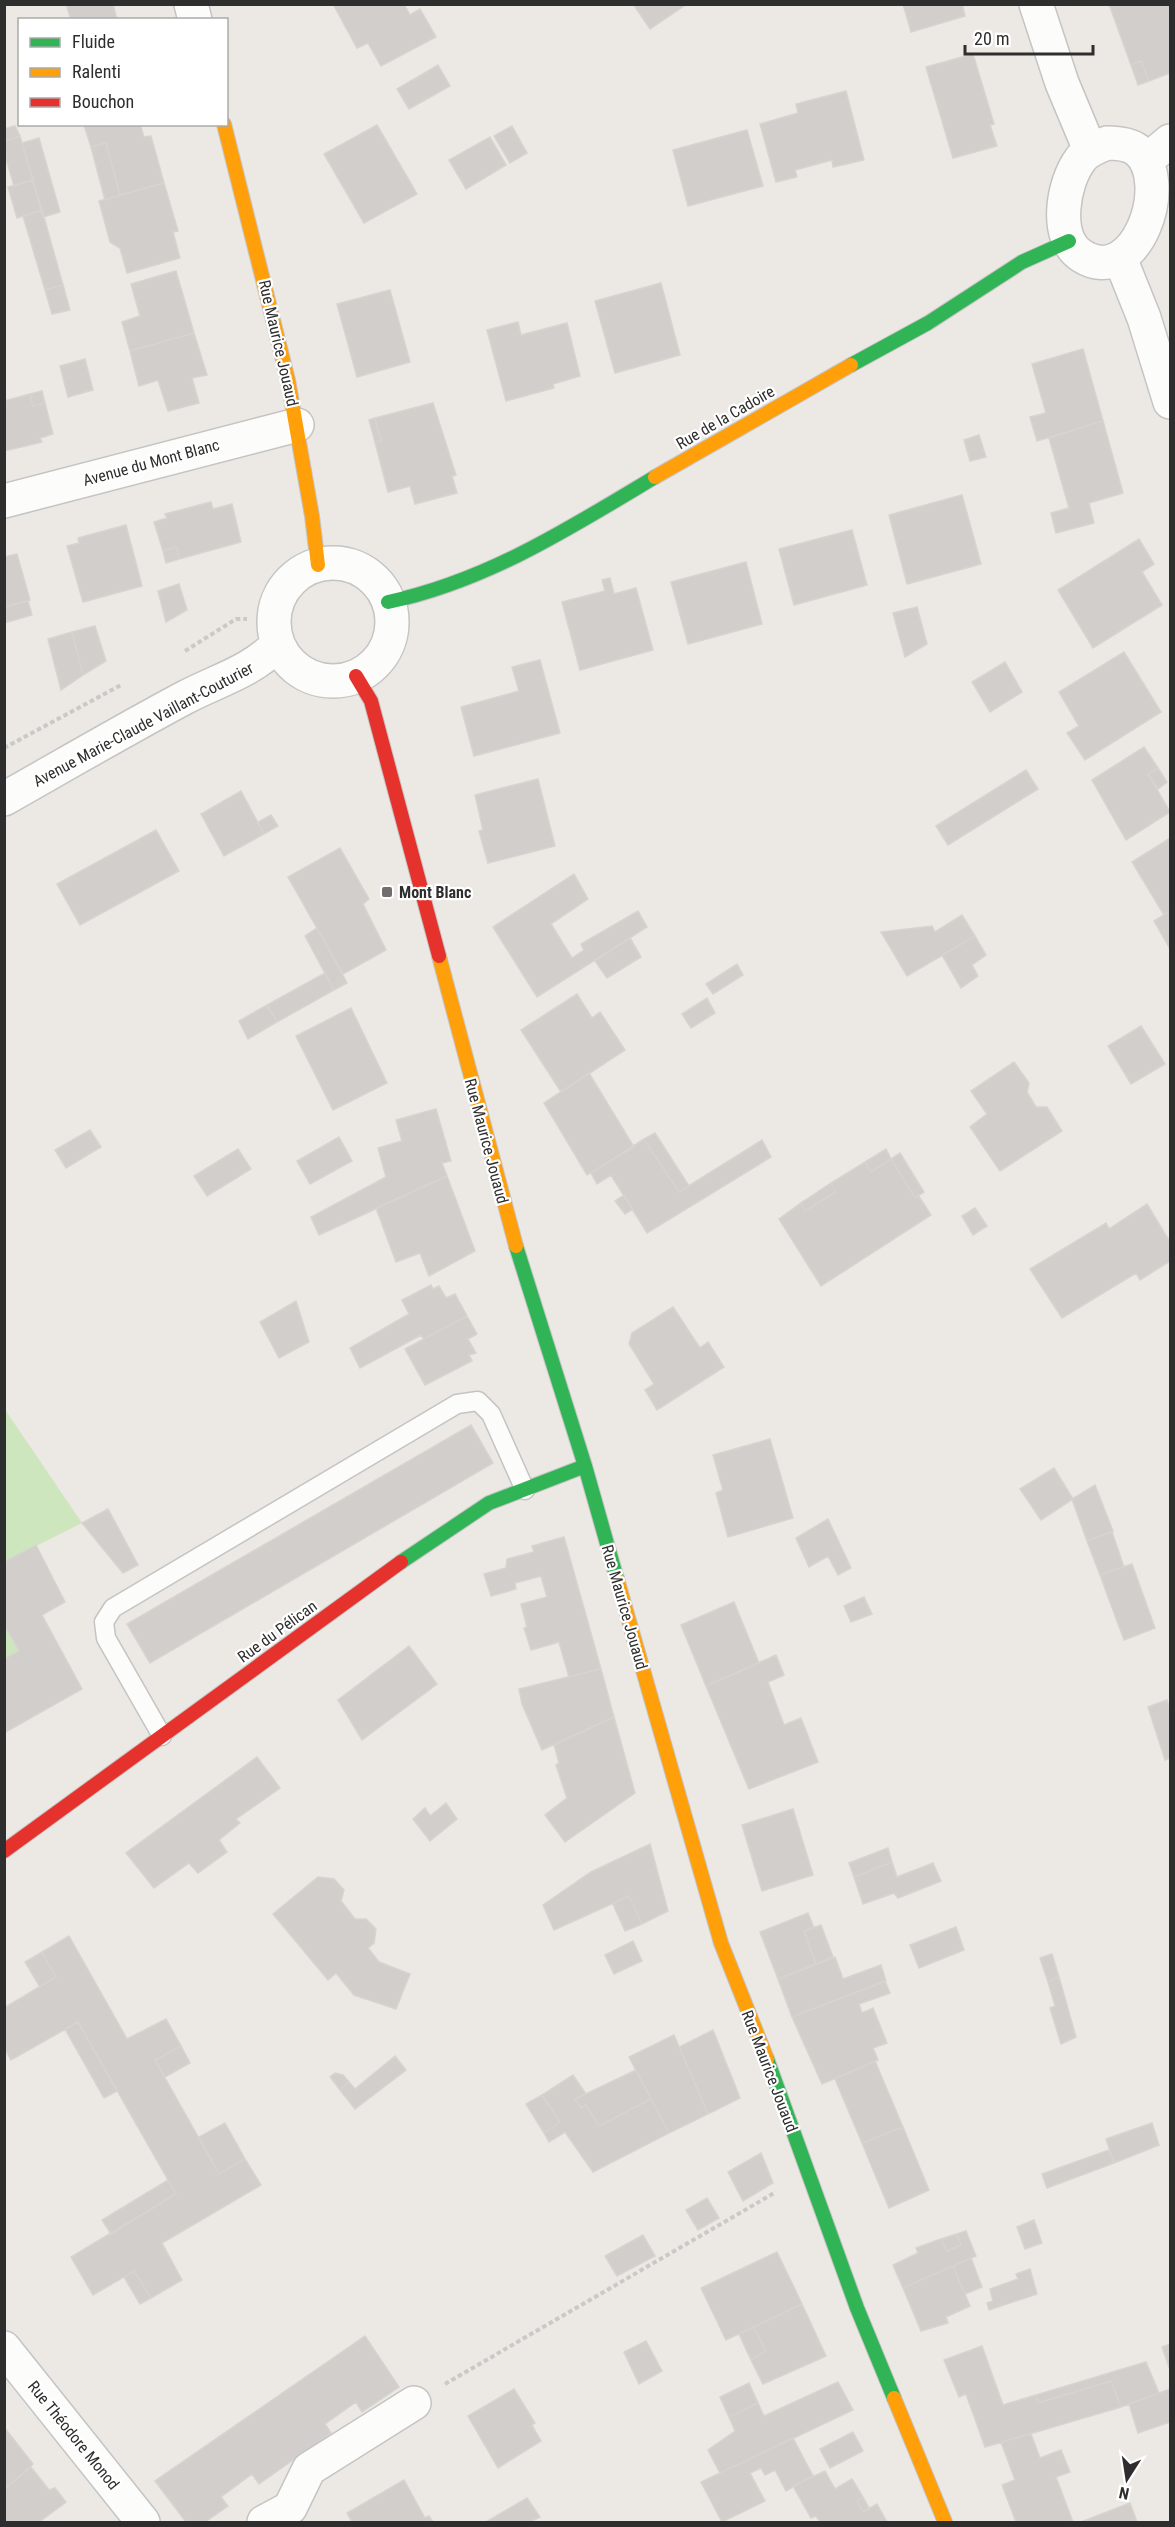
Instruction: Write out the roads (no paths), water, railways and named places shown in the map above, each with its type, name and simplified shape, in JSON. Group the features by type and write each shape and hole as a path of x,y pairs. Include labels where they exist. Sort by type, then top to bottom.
{"street":[{"path":"1036,4 1062,83 1090,150"},
{"name":"Rue Maurice Jouaud","path":"225,126 277,330 297,425 317,540 318,565"},
{"path":"1107,143 1158,151 1152,205 1140,238 1132,250 1120,258 1106,262 1090,261 1078,254 1069,241 1064,218 1069,186 1081,158 1090,150 1107,143"},
{"name":"Rue de la Cadoire","path":"388,602 411,597 482,573 543,544 723,436 928,323 1022,262 1069,241"},
{"path":"1120,258 1144,318 1170,402"},
{"name":"Avenue du Mont Blanc","path":"4,501 297,425"},
{"path":"340,564 360,570 377,584 388,602 392,624 387,645 375,663 356,675 327,680 308,675 290,662 278,644 274,617 281,594 297,575 318,565 340,564"},
{"name":"Avenue Marie-Claude Vaillant-Couturier","path":"4,799 186,697 237,675 263,659 278,644"},
{"name":"Rue Maurice Jouaud","path":"356,675 371,701 524,1278 585,1466 710,1909 857,2308 945,2523"},
{"name":"Rue du Pélican","path":"4,1851 382,1575 489,1503 585,1466"},
{"name":"Rue Théodore Monod","path":"4,2348 143,2523"},
{"path":"284,2518 309,2469 414,2403"}],"lane":[{"path":"162,1736 106,1638 104,1622 113,1608 457,1404 478,1401 491,1414 525,1490"}],"place":[{"name":"Mont Blanc","path":"387,892"}]}
